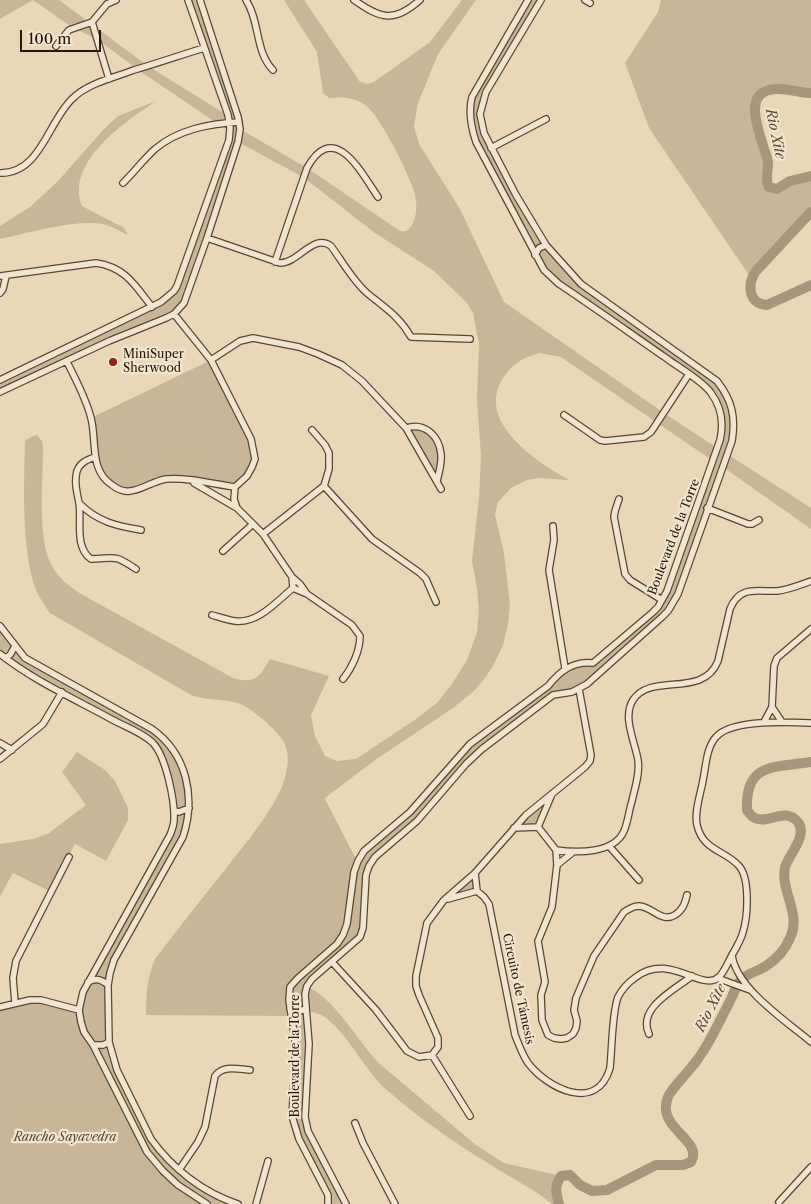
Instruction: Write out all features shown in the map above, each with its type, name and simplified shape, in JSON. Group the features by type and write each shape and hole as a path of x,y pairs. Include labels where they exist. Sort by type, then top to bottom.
{"street":[{"path":"56,46 69,30 92,22 107,4 116,0"},
{"path":"0,380 152,307 174,292 229,140 230,122 188,0"},
{"path":"0,392 109,341 174,314 184,303 238,142 239,122 200,0"},
{"path":"246,0 254,14 263,56 267,64 274,70"},
{"path":"354,0 371,12 383,16 393,16 404,12 420,0"},
{"name":"Boulevard de la Torre","path":"528,0 476,88 470,104 471,123 476,142 544,270 559,284 689,374 710,392 718,405 723,420 720,440 667,591 652,613 593,663"},
{"name":"Boulevard de la Torre","path":"346,1204 308,1131 305,1117 308,1054 305,1010 307,986 312,979 360,936 363,928 366,875 375,857 417,821 474,756 553,695 579,689 662,617 673,603 678,594 732,441 734,429 733,410 725,391 708,374 580,284 546,245 491,148 481,122 482,103 486,92 541,0"},
{"path":"92,22 109,79"},
{"path":"0,173 12,172 26,164 39,150 67,104 86,89 109,79 204,48"},
{"path":"491,148 546,119"},
{"path":"124,183 154,150 180,134 196,127 239,122"},
{"path":"275,262 307,168 313,157 319,152 326,148 335,148 343,152 350,158 378,197"},
{"path":"207,238 275,262 285,263 315,244 326,242 361,287 395,315 411,337 470,339"},
{"path":"535,255 539,248 546,245"},
{"path":"0,293 3,276 96,263 116,268 126,275 152,307"},
{"path":"574,294 580,289 580,284"},
{"path":"174,292 182,291 187,297"},
{"path":"67,362 85,400 91,418 95,458 102,476 110,484 119,490 129,491 164,479 234,487 247,476 252,467 254,448 251,439 211,360 174,314"},
{"path":"106,330 105,336 109,341"},
{"path":"211,360 240,341 253,338 279,342 318,354 342,365 357,376 406,428 441,489"},
{"path":"564,415 600,440 644,436 651,432 689,374"},
{"path":"406,428 412,426 424,427 437,440 441,454 437,481"},
{"path":"263,534 324,486 329,469 329,453 325,445 312,430"},
{"path":"95,458 84,462 78,471 76,483 80,504 80,534 84,551 91,559 112,556 136,569"},
{"path":"190,481 237,508 263,534 306,594"},
{"path":"324,486 372,539 426,579 436,602"},
{"path":"234,487 234,499 237,508"},
{"path":"619,499 614,511 614,517 625,574 630,580 662,600"},
{"path":"80,504 92,515 108,523 141,530"},
{"path":"707,508 748,524 759,520"},
{"path":"223,551 253,524"},
{"path":"553,526 554,540 549,570 566,668 576,664 593,663 598,667 598,674"},
{"path":"292,576 293,588"},
{"path":"556,850 573,852 609,846 619,840 624,831 638,772 638,760 629,718 629,708 634,699 643,692 654,688 695,682 710,675 718,661 730,609 733,602 742,594 754,590 778,591 811,581"},
{"path":"293,588 306,594 352,625 360,636 358,649 350,669 342,679"},
{"path":"212,615 236,621 253,619 262,614 293,588"},
{"path":"0,626 26,658 162,736 171,746 184,772 188,784 188,823 183,837 114,960 108,985 109,1042 117,1070 158,1150 179,1170 212,1194 238,1204"},
{"path":"764,722 772,707 774,666 777,658 811,629"},
{"path":"2,656 10,655 15,646"},
{"path":"2,656 62,692 145,737 156,748 169,780 174,811 174,823 170,835 88,982 79,1010 84,1032 93,1045 147,1152 162,1171 178,1185 207,1204"},
{"name":"Boulevard de la Torre","path":"328,1204 328,1195 293,1125 296,1047 288,993 293,982 337,944 343,935 347,924 354,872 364,851 410,812 470,744 548,686 566,668"},
{"path":"548,686 549,691 553,695"},
{"path":"332,962 376,1010 407,1051 419,1057 432,1055 438,1047 438,1038 419,995 416,976 427,923 444,900 475,873 526,814 590,761 591,755 579,689"},
{"path":"0,759 43,724 62,692"},
{"path":"772,707 782,722"},
{"path":"717,978 741,939 745,923 747,886 744,873 738,865 714,850 707,843 697,824 697,813 709,753 715,737 726,730 764,722 811,723"},
{"path":"0,743 12,750"},
{"path":"156,748 165,745 171,746"},
{"path":"538,827 552,794"},
{"path":"174,811 179,812 189,808"},
{"path":"514,828 538,827"},
{"path":"538,827 556,850 557,865 552,907 538,941 545,976 541,995 542,1020 548,1035 554,1038 567,1038 573,1034 577,1021 574,1004 576,998 594,956 624,912 631,907 638,906 644,907 664,918 670,917 682,909 687,895"},
{"path":"609,846 639,880"},
{"path":"557,865 573,852"},
{"path":"15,1003 13,978 16,961 69,857"},
{"path":"444,900 477,891 475,873"},
{"name":"Circuito de Támesis","path":"477,891 489,904 515,1035 520,1050 537,1073 547,1081 569,1092 582,1094 593,1092 601,1086 610,1068 615,1010 618,997 624,987 642,972 654,968 667,968 711,980 717,978 739,982 811,1042"},
{"path":"732,955 739,982"},
{"path":"649,1034 646,1027 646,1019 651,1010 692,976"},
{"path":"88,982 95,979 102,980 108,985"},
{"path":"0,1007 30,1000 41,1000 79,1010"},
{"path":"290,1009 298,1012 305,1010"},
{"path":"93,1045 98,1046 109,1042"},
{"path":"432,1055 470,1116"},
{"path":"179,1170 198,1142 205,1127 215,1076 219,1071 226,1069 250,1070"},
{"path":"356,1123 363,1143 395,1204"},
{"path":"256,1204 268,1161"},
{"path":"779,1202 811,1167"}],"green space":[{"path":"0,0 33,0 0,19"},
{"path":"33,0 59,0 148,66 227,115 188,0 200,0 240,129 307,168 400,231 405,231 412,226 414,221 416,199 411,183 393,145 378,120 365,105 357,100 348,98 329,98 323,93 317,52 284,0 304,0 359,81 367,84 374,82 430,42 462,0 476,0 438,54 418,103 414,126 419,144 460,209 504,302 717,448 723,420 710,392 544,270 476,142 470,104 528,0 541,0 486,92 481,122 535,228 581,284 717,381 734,416 727,454 811,508 811,529 723,467 678,594 668,611 579,689 553,695 482,749 417,821 369,865 360,937 307,986 329,1002 381,1065 476,1145 504,1163 561,1176 556,1190 559,1204 552,1204 536,1192 459,1145 423,1119 379,1083 335,1026 324,1017 305,1010 309,1044 305,1104 308,1131 345,1204 329,1204 293,1125 296,1047 291,1016 146,1015 150,973 155,959 269,811 286,775 288,761 286,747 275,730 246,707 234,702 191,695 50,613 36,590 28,556 24,517 25,441 37,435 42,441 42,523 44,539 51,564 64,581 81,594 233,678 251,680 256,678 270,659 329,676 311,715 315,736 325,756 337,761 356,759 437,703 467,660 477,632 479,610 472,561 479,498 481,456 477,399 479,344 473,313 467,303 434,271 375,233 303,177 238,142 187,297 174,314 0,392 0,380 105,330 174,291 229,140 230,122 218,124 137,69 97,39 73,28","holes":["540,353 561,357 713,461 662,600 652,613 593,663 565,668 548,686 463,752 402,820 364,851 357,861 325,798 375,760 453,708 475,690 493,666 503,645 510,605 504,553 495,515 498,502 511,488 527,480 539,478 569,480 541,463 514,439 503,425 497,410 496,394 506,373 523,359"]},
{"path":"661,0 811,0 811,93 780,89 765,91 759,97 755,113 768,160 767,179 769,187 777,189 790,181 811,176 811,212 751,278 649,128 625,63 658,12"},
{"path":"156,101 114,132 90,159 82,174 79,190 82,206 124,228 128,235 103,224 79,223 51,227 0,239 0,226 30,207 58,181 118,116"},
{"path":"211,360 254,448 252,467 235,487 175,479 140,488 119,490 102,476 91,418"},
{"path":"424,427 440,447 437,481 406,428"},
{"name":"Rancho Sayavedra","path":"0,626 20,653 162,736 184,771 188,823 114,960 108,985 112,1055 159,1150 212,1194 238,1204 0,1204 0,1007 30,1000 79,1010 81,1002 174,823 169,780 152,742 62,692 0,654"},
{"path":"77,752 105,770 115,781 128,808 128,820 106,861 75,844 51,892 13,873 0,896 0,844 33,839 49,833 86,805 62,772"},
{"path":"552,794 538,827 514,828"},
{"path":"475,873 477,891 444,900"}],"waterway":[{"name":"Rio Xite","path":"811,93 780,89 765,91 759,97 755,113 768,160 767,179 769,187 777,189 790,181 811,176"},
{"name":"Rio Xite","path":"811,212 756,271 751,282 751,292 756,301 767,305 811,285"},
{"name":"Rio Xite","path":"559,1204 556,1190 561,1176 570,1175 580,1185 592,1191 607,1190 656,1165 683,1165 691,1162 693,1154 691,1147 673,1126 668,1117 666,1108 668,1097 706,1047 740,981 766,966 777,957 786,946 793,929 794,920 784,876 785,867 801,833 800,827 798,822 787,816 760,820 752,816 747,810 751,783 764,770 811,762"}],"place":[{"name":"MiniSuper Sherwood","path":"113,362"}]}
